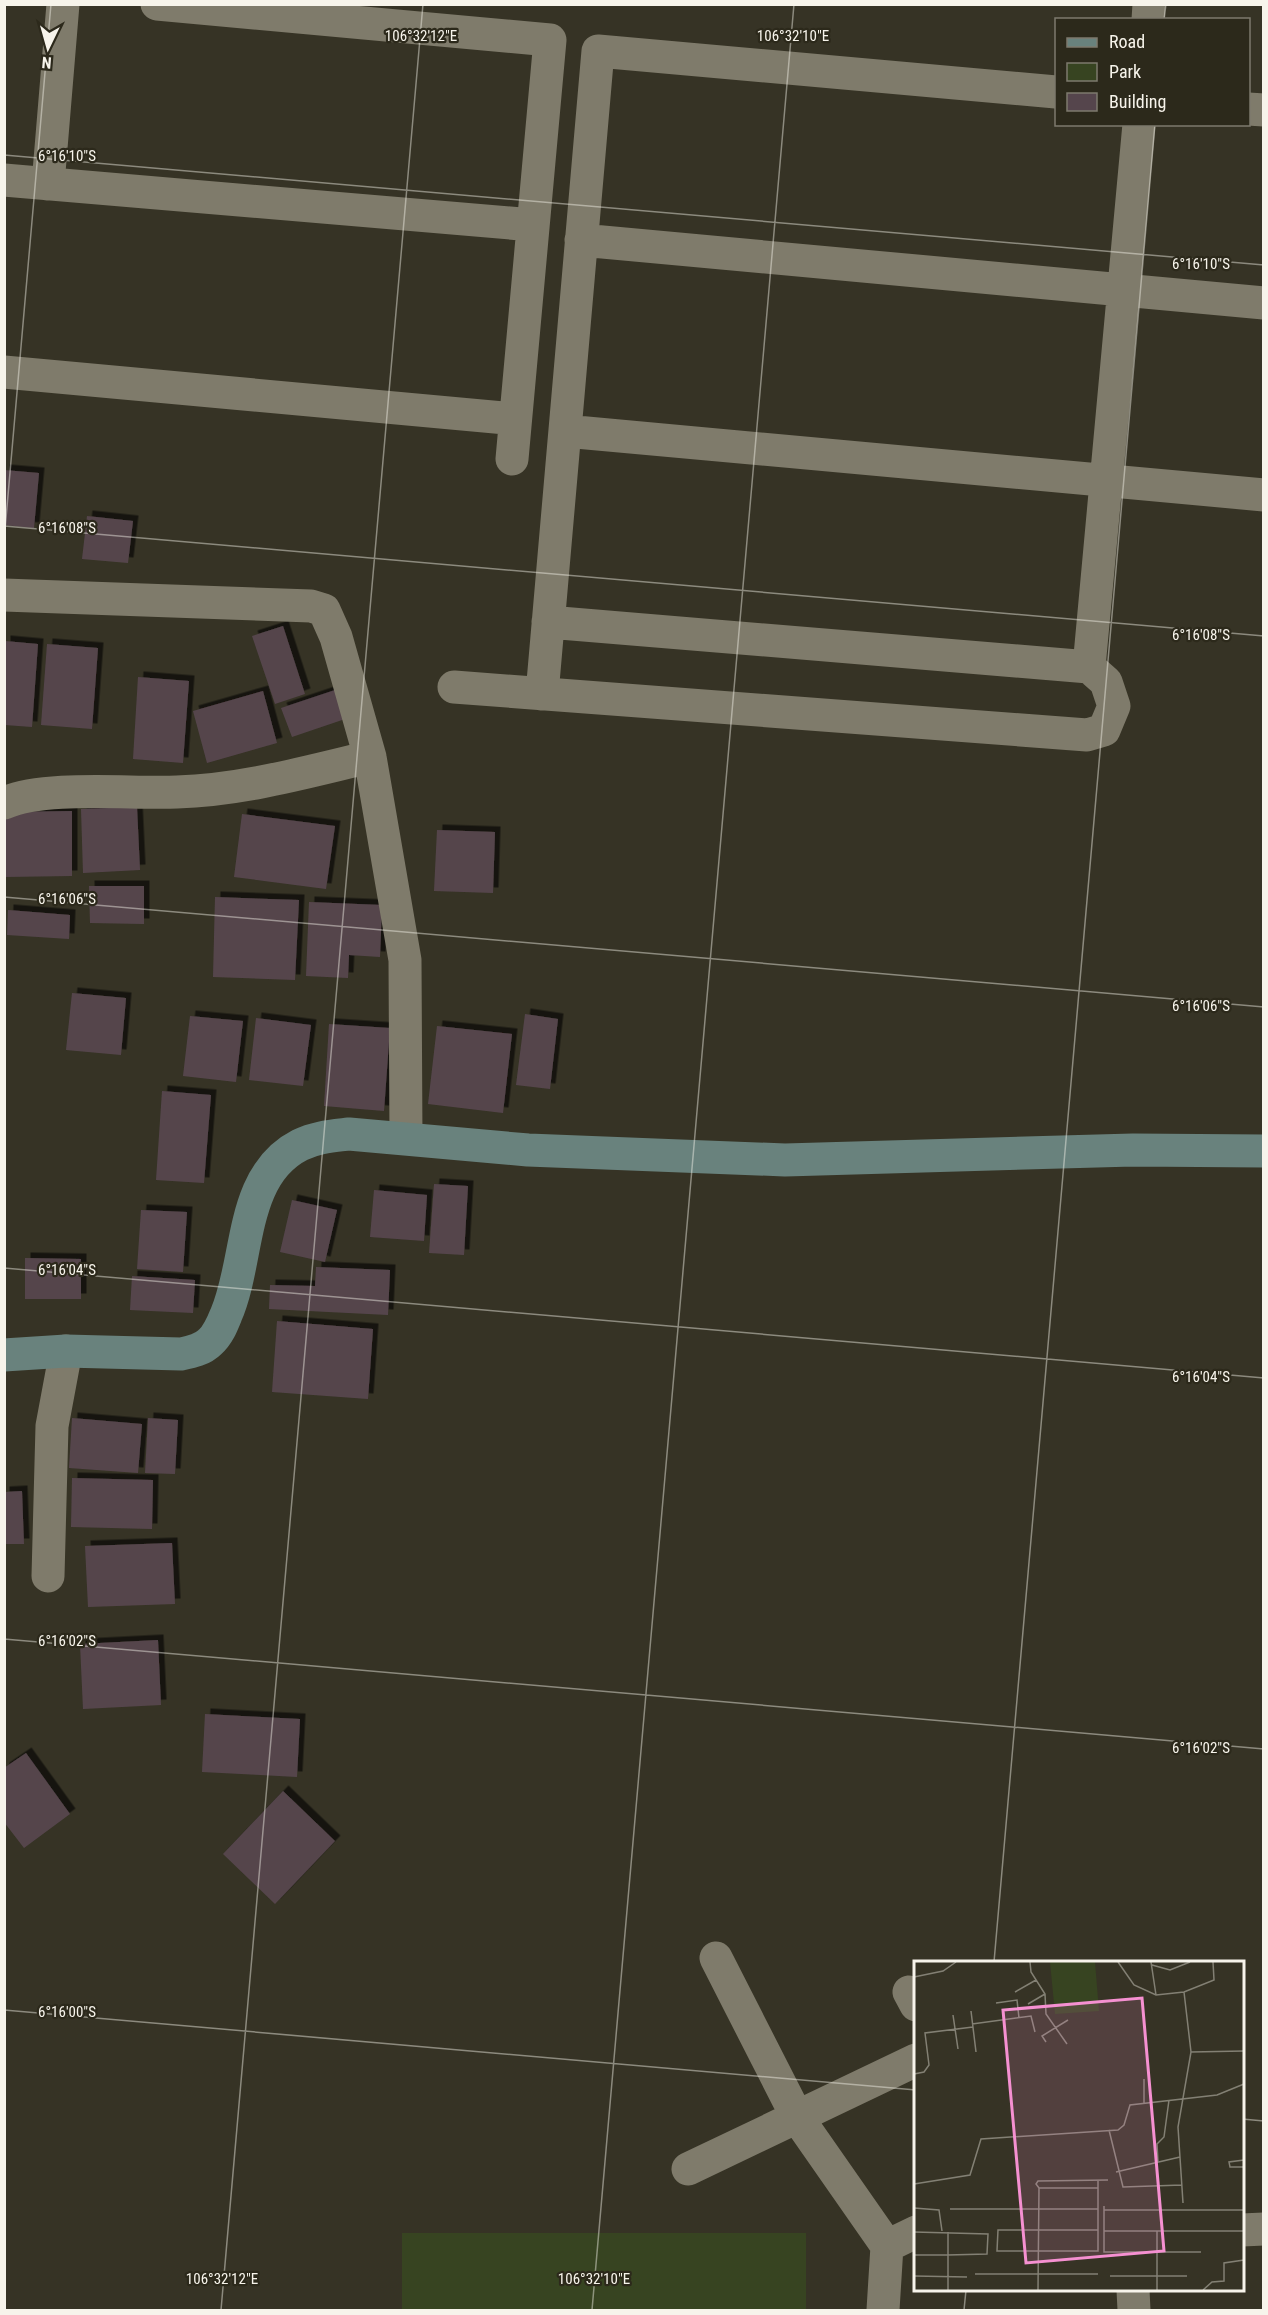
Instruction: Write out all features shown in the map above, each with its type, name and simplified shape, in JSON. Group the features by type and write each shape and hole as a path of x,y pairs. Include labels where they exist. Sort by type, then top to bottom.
{"street":[{"path":"48,184 63,4"},
{"path":"158,4 550,40 512,459"},
{"path":"542,694 598,51 1055,92"},
{"path":"1089,668 1138,126"},
{"path":"4,180 533,225"},
{"path":"581,240 1263,303"},
{"path":"4,372 515,419"},
{"path":"565,431 1263,495"},
{"path":"4,595 311,606 324,610 336,637 370,757 405,960 406,1138"},
{"path":"454,687 1087,735 1104,730 1114,706 1106,682 1089,668 548,622"},
{"path":"4,803 13,799 65,793 178,792 258,784 370,757"},
{"path":"4,1355 66,1351 181,1354 208,1344 217,1334 231,1303 256,1198 267,1174 284,1156 300,1145 320,1137 349,1134 528,1150 785,1160 1133,1150 1263,1151"},
{"path":"48,1576 52,1426 66,1351"},
{"path":"716,1958 797,2117 901,2239 883,2310"},
{"path":"688,2169 914,2060"},
{"path":"1244,2230 1263,2229"},
{"path":"1133,2291 1134,2310"}],"green space":[{"path":"402,2233 806,2233 806,2310 402,2310"}],"building":[{"path":"4,470 39,473 34,528 4,525"},
{"path":"87,516 133,521 128,563 82,559"},
{"path":"283,626 305,694 275,704 252,636"},
{"path":"5,641 38,644 32,727 5,725"},
{"path":"47,644 98,648 92,729 41,725"},
{"path":"138,677 189,681 183,763 133,759"},
{"path":"338,689 348,718 292,737 281,708"},
{"path":"263,691 277,743 207,763 193,711"},
{"path":"137,807 140,870 83,873 81,809"},
{"path":"72,811 72,876 4,877 4,812"},
{"path":"242,814 335,826 326,889 234,877"},
{"path":"437,830 495,832 493,893 434,891"},
{"path":"89,886 144,886 144,924 90,923"},
{"path":"215,897 299,900 295,980 213,977"},
{"path":"309,902 382,905 380,957 349,955 348,978 306,976"},
{"path":"8,910 70,915 69,939 7,935"},
{"path":"72,993 126,998 121,1055 66,1050"},
{"path":"525,1014 558,1019 550,1089 516,1085"},
{"path":"190,1016 243,1021 236,1082 183,1076"},
{"path":"256,1018 311,1025 303,1086 249,1080"},
{"path":"329,1024 390,1028 384,1111 324,1106"},
{"path":"437,1026 512,1034 503,1113 428,1104"},
{"path":"162,1091 211,1095 204,1183 156,1180"},
{"path":"434,1184 468,1186 464,1255 429,1253"},
{"path":"374,1190 427,1195 424,1241 370,1237"},
{"path":"292,1200 337,1210 325,1262 280,1252"},
{"path":"141,1210 187,1212 183,1272 137,1269"},
{"path":"25,1258 81,1259 81,1299 25,1299"},
{"path":"316,1267 390,1270 388,1315 269,1309 270,1285 315,1286"},
{"path":"132,1276 195,1280 193,1313 130,1310"},
{"path":"277,1321 373,1329 368,1399 272,1392"},
{"path":"72,1418 142,1424 138,1473 69,1468"},
{"path":"148,1418 178,1420 175,1474 145,1473"},
{"path":"72,1478 153,1480 152,1529 71,1527"},
{"path":"22,1491 24,1544 4,1544 4,1492"},
{"path":"172,1543 175,1604 88,1607 85,1546"},
{"path":"158,1640 161,1705 83,1709 80,1644"},
{"path":"205,1714 300,1719 297,1777 202,1772"},
{"path":"26,1753 70,1814 24,1848 4,1822 4,1768"},
{"path":"283,1791 335,1841 275,1904 223,1854"}]}
